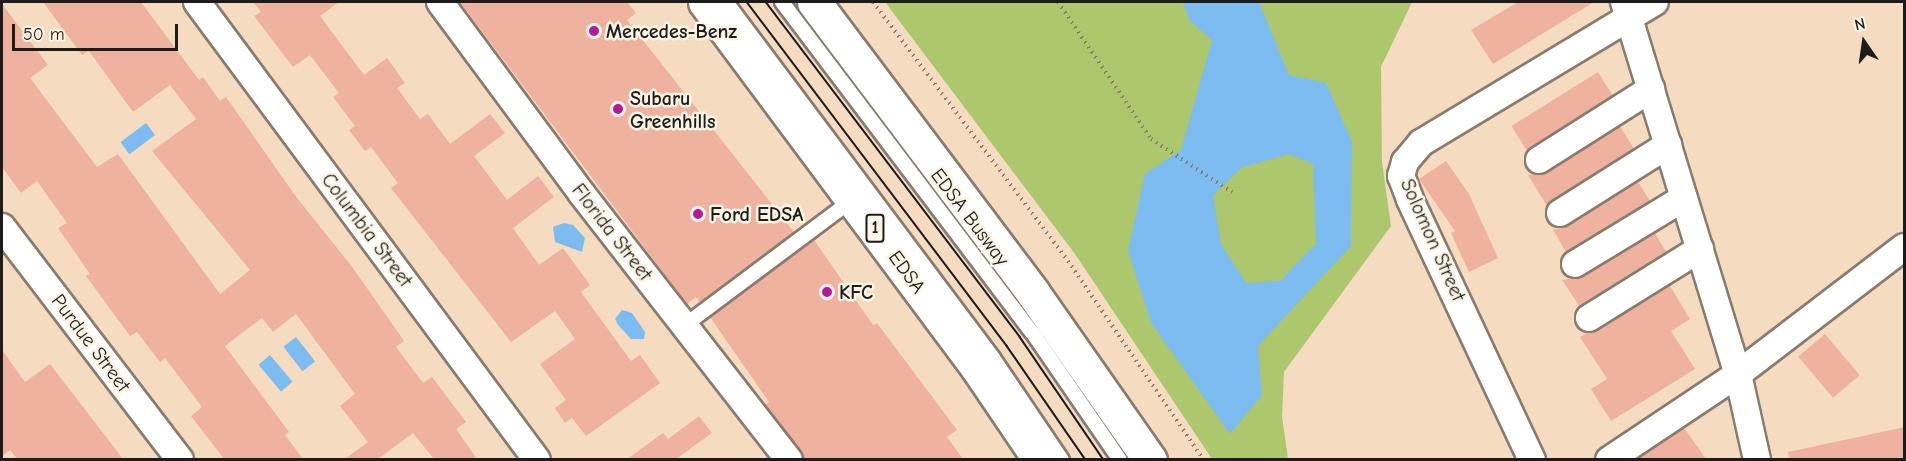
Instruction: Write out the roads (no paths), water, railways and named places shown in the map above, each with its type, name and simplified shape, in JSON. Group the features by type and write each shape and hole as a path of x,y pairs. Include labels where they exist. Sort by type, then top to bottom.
{"highway":[{"name":"EDSA","path":"705,2 854,199 1041,459"},
{"path":"814,2 1034,293 1149,459"}],"street":[{"name":"Columbia Street","path":"197,2 537,459"},
{"name":"Florida Street","path":"440,2 582,194 789,459"},
{"name":"Solomon Street","path":"1532,459 1401,176 1405,162 1421,142 1626,9 1655,2"},
{"path":"1626,9 1738,374 1757,459"},
{"path":"1539,160 1651,90"},
{"path":"1560,213 1668,145"},
{"path":"1575,264 1684,198"},
{"name":"Purdue Street","path":"2,226 180,459"},
{"path":"1609,459 1738,374 1905,247"},
{"path":"1589,318 1700,249"}],"lane":[{"path":"726,2 993,358 1062,459"},
{"name":"EDSA Busway","path":"782,2 1032,332 1120,459"},
{"path":"685,325 854,199"}],"water":[{"path":"1183,2 1259,2 1289,75 1326,83 1352,142 1351,246 1258,346 1262,395 1230,434 1151,323 1128,251 1145,174 1181,150 1212,40 1189,20","holes":["1289,154 1313,164 1316,244 1280,281 1246,283 1221,244 1213,196 1241,168"]},
{"path":"146,123 155,135 129,154 120,142"},
{"path":"564,223 573,225 585,238 582,252 555,242 553,227"},
{"path":"622,310 632,313 645,332 644,339 631,339 618,325 615,319"},
{"path":"296,337 315,361 302,371 283,347"},
{"path":"270,355 292,382 281,391 259,365"}],"tram line":[{"path":"747,2 1007,346 1086,460"},
{"path":"766,2 1020,337 1104,460"}],"place":[{"name":"Mercedes-Benz","path":"594,31"},
{"name":"Subaru Greenhills","path":"618,109"},
{"name":"Ford EDSA","path":"698,214"},
{"name":"KFC","path":"827,292"}]}
